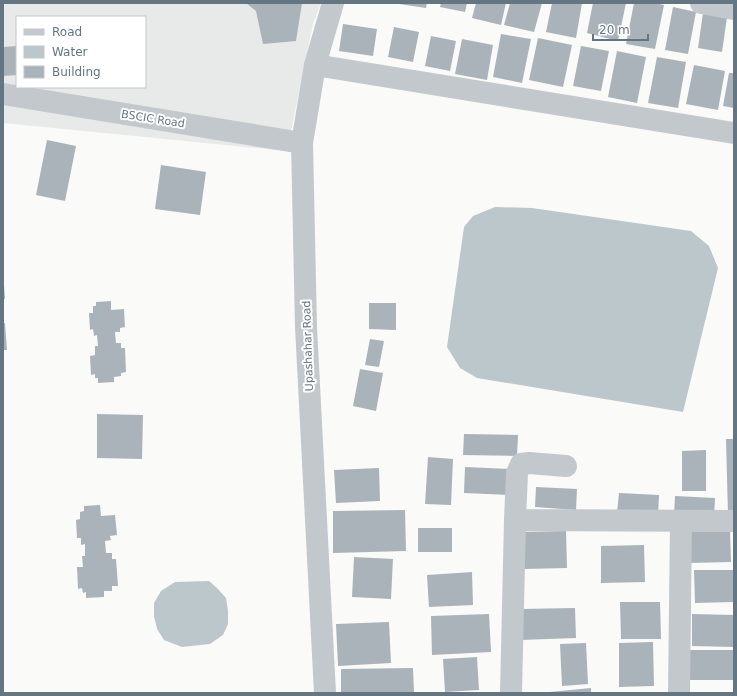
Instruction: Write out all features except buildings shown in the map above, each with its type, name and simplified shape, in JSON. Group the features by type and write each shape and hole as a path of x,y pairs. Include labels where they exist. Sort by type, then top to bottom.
{"street":[{"name":"Upashahar Road","path":"325,693 306,327 302,143 314,65 333,3"},
{"path":"701,3 734,9"},
{"path":"314,65 734,133"},
{"name":"BSCIC Road","path":"3,94 302,143"},
{"path":"511,693 517,473 521,464 529,463 566,466"},
{"path":"515,520 734,522"},
{"path":"679,693 681,521"}],"shaded area":[{"path":"3,3 321,3 313,24 287,151 3,123"}],"water":[{"path":"495,207 532,208 691,231 709,246 718,268 683,412 477,378 460,368 447,347 464,227 473,216"},
{"path":"209,581 226,598 228,624 223,635 210,644 182,647 164,640 157,629 154,616 154,603 161,591 175,582"}]}
